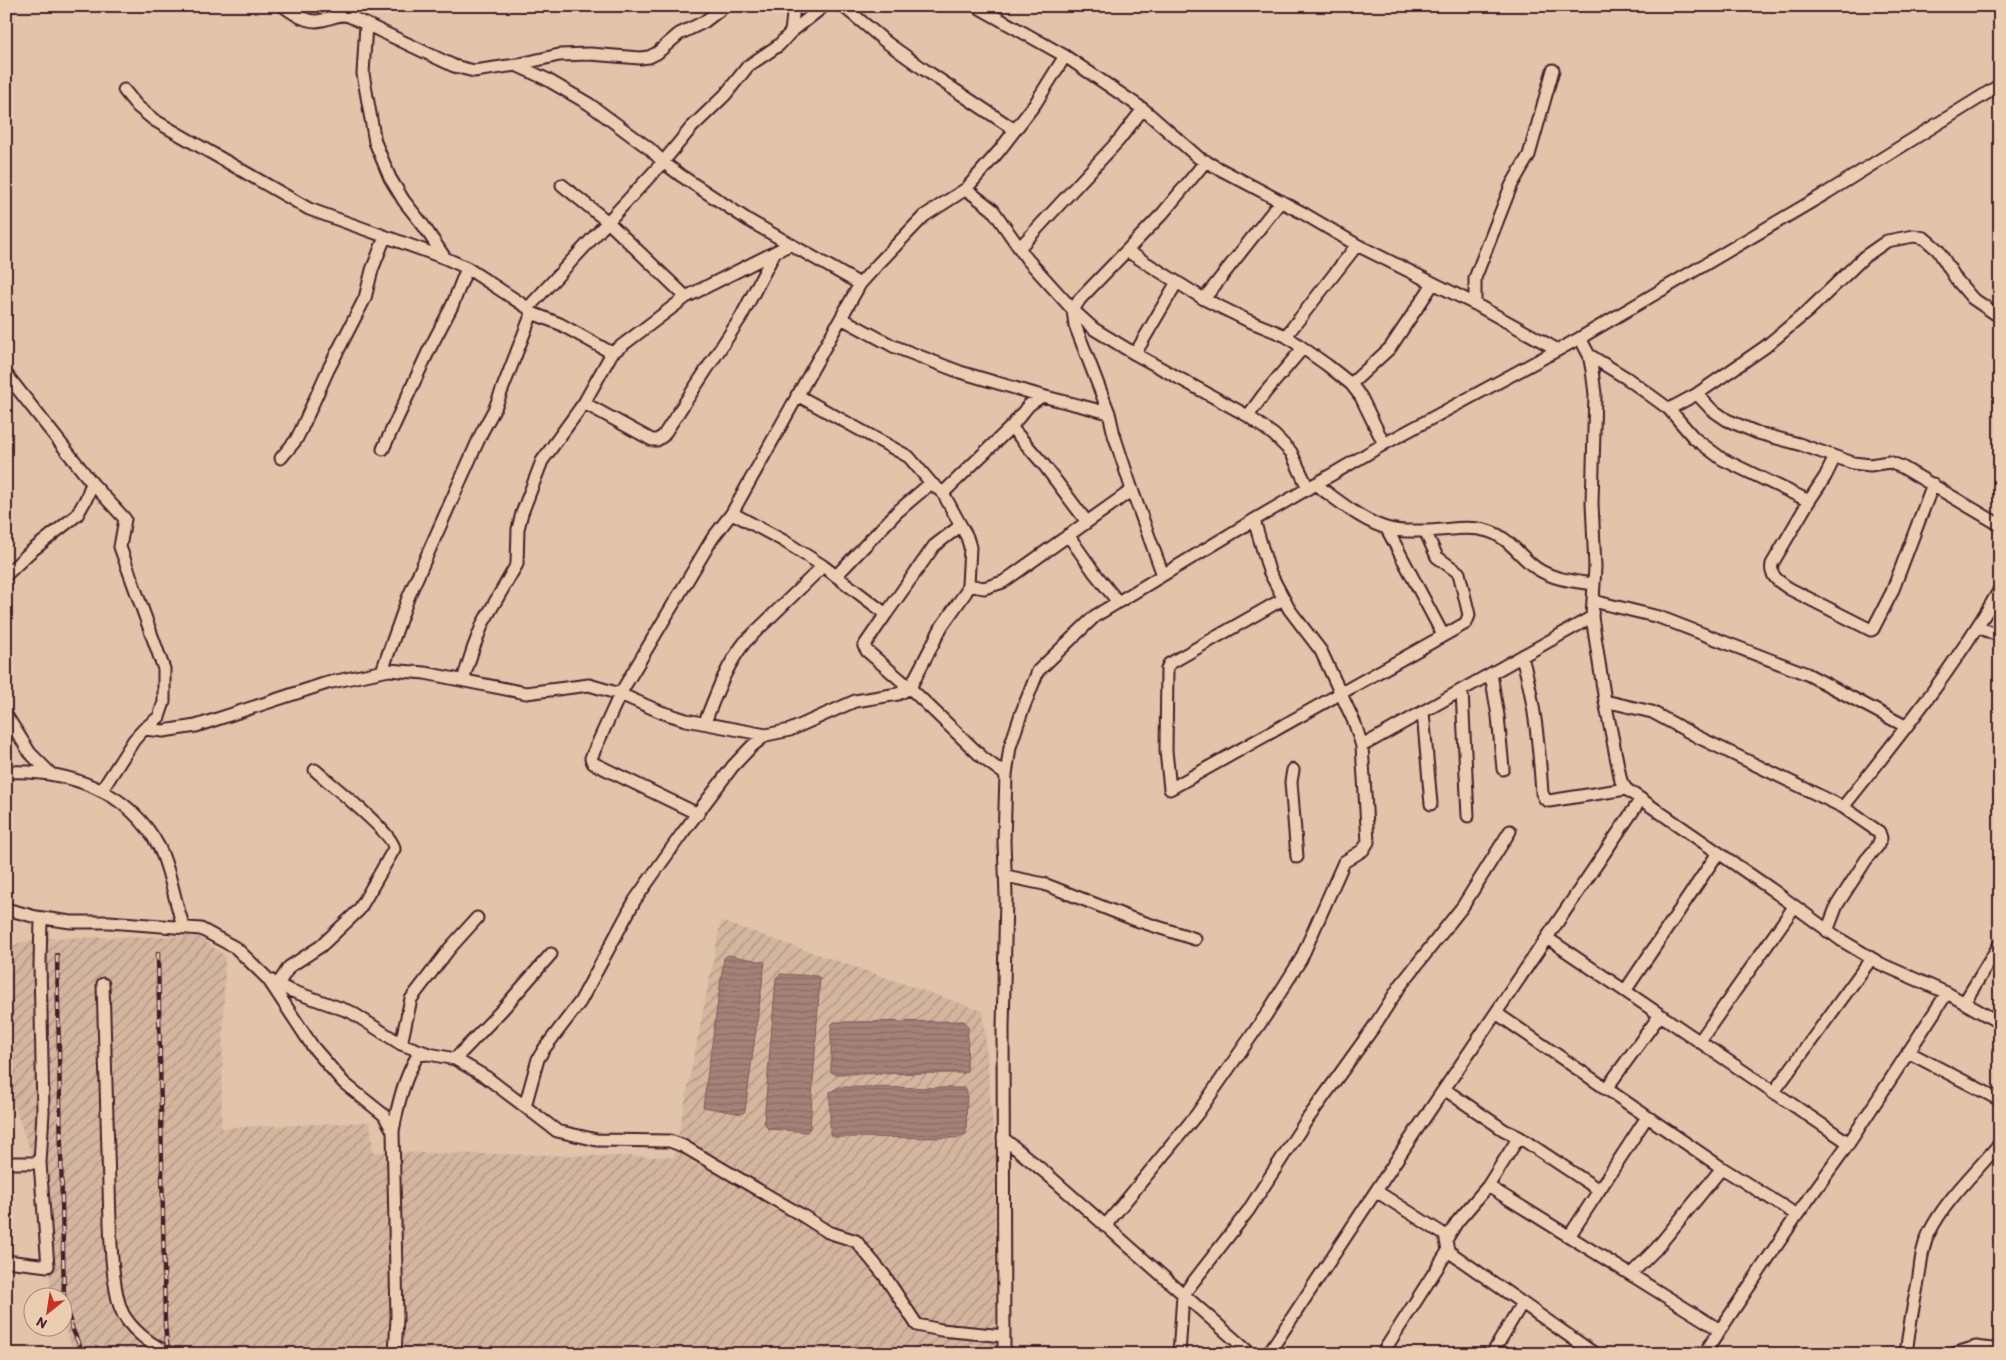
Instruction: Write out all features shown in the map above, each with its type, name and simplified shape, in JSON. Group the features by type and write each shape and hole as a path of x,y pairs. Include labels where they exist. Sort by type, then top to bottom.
{"street":[{"path":"283,6 305,20 320,21 341,14 349,16 435,59 459,68 474,71 516,65 559,55 590,54 631,58 649,57 657,53 679,34 704,22 725,6"},
{"path":"791,32 794,6"},
{"path":"382,671 408,598 482,432 495,408 530,311 691,128 725,95 748,66 779,45 791,32 824,6"},
{"path":"843,6 886,42 1015,130"},
{"path":"976,6 1065,56 1143,109 1199,158 1281,201 1357,245 1474,304 1558,350"},
{"path":"366,24 363,74 375,142 390,178 445,258"},
{"path":"698,814 591,761 597,743 620,694 712,540 732,513 860,284 924,216 966,189 1035,104 1065,56"},
{"path":"516,65 546,79 589,104 650,149 663,162 748,220 860,284"},
{"path":"1474,304 1475,278 1512,186 1529,155 1553,70"},
{"path":"1004,1354 1003,1029 1006,775 1010,747 1038,671 1095,616 1118,602 1384,444 1580,338 1828,192 2000,86"},
{"path":"124,90 137,106 154,120 272,189 323,216 445,258 467,268 530,311 560,324 612,354"},
{"path":"1020,247 1119,140 1143,109"},
{"path":"1163,575 1132,490 1114,435 1109,413 1075,325 1073,310 1080,299 1163,212 1206,161"},
{"path":"562,185 608,222 686,297"},
{"path":"966,189 992,210 1028,259 1073,310 1094,329 1135,354 1248,416 1284,443 1311,486 1366,519 1388,529 1425,531 1455,527 1488,531 1501,536 1530,564 1548,575 1554,578 1594,584"},
{"path":"1204,298 1281,201"},
{"path":"1669,409 1697,394 1765,347 1808,311 1870,252 1887,241 1914,236 1924,238 1938,250 1956,279 1972,298 2000,318"},
{"path":"281,458 298,435 328,370 365,298 372,270 385,237"},
{"path":"463,680 472,649 483,623 517,564 518,529 532,482 552,444 584,403 612,354 686,297 789,245"},
{"path":"1286,336 1357,245"},
{"path":"1127,251 1204,298 1249,321 1286,336 1351,384 1361,397 1384,444"},
{"path":"584,403 652,440 657,440 663,436 741,317 775,252"},
{"path":"383,449 428,350 452,306 467,268"},
{"path":"1135,354 1177,282"},
{"path":"1351,384 1390,348 1434,284"},
{"path":"841,318 893,346 960,372 1109,413"},
{"path":"1580,338 1589,355 1595,394 1592,503 1594,584 1592,617 1619,774 1626,789 1772,889 1827,931 1871,958 1947,993 2000,1023"},
{"path":"1248,416 1303,348"},
{"path":"1589,355 1628,378 1669,409 1694,438 1722,459 1809,501"},
{"path":"6,374 92,483 125,519 120,547 164,669 164,707 159,717 144,729 126,751 102,790"},
{"path":"1697,394 1711,409 1727,420 1758,433 1864,465 1889,462 1902,467 2000,525"},
{"path":"144,729 163,731 196,726 327,683 382,671 425,673 526,693 589,685 620,694 661,712 686,720 706,722 766,735 790,730 855,701 898,694 910,688 938,634 966,592 970,547 967,537 943,494 909,458 797,395"},
{"path":"943,494 1011,427 1029,406 1042,396"},
{"path":"1011,427 1044,464 1087,522"},
{"path":"1835,457 1825,477 1772,564 1773,575 1790,589 1872,630 1892,592 1933,484"},
{"path":"6,575 29,553 77,515 92,483"},
{"path":"836,576 898,512 931,483"},
{"path":"968,585 984,588 1003,582 1132,490"},
{"path":"732,513 784,541 823,566 886,614"},
{"path":"1106,1226 1180,1136 1237,1058 1286,986 1301,959 1344,862 1366,847 1368,832 1362,746 1342,694 1321,651 1283,599 1269,571 1254,520"},
{"path":"960,526 934,546 864,646 867,651 910,688 969,745 1006,775"},
{"path":"1388,529 1443,634"},
{"path":"1283,599 1169,664 1167,668 1166,751 1170,789 1342,694 1443,634 1466,623 1469,615 1459,573 1437,557 1425,531"},
{"path":"1068,535 1118,602"},
{"path":"706,722 726,671 737,652 823,566"},
{"path":"1843,807 1907,727 1978,627 2000,589"},
{"path":"1593,602 1659,617 1807,674 1907,727"},
{"path":"1362,746 1592,617"},
{"path":"1978,627 2000,636"},
{"path":"1522,657 1530,687 1539,741 1542,794 1545,799 1549,801 1626,789"},
{"path":"1491,674 1498,716 1503,769"},
{"path":"1462,691 1468,816"},
{"path":"1605,701 1652,712 1700,738 1843,807 1879,832 1881,838 1837,905 1827,931"},
{"path":"1423,712 1430,804"},
{"path":"6,715 30,753 50,773"},
{"path":"525,1106 535,1067 544,1049 580,1002 635,900 733,766 752,746 766,735"},
{"path":"273,981 288,967 321,946 359,910 394,849 394,843 374,822 314,770"},
{"path":"1293,770 1291,782 1297,857"},
{"path":"6,772 50,773 102,790 122,803 151,835 159,848 184,928"},
{"path":"1268,1354 1444,1089 1641,799"},
{"path":"1179,1354 1183,1295 1248,1211 1304,1124 1373,1028 1400,986 1463,906 1510,831"},
{"path":"1624,991 1718,853"},
{"path":"1006,876 1044,884 1133,919 1195,939"},
{"path":"1699,1042 1794,906"},
{"path":"6,909 41,918 71,922 109,922 201,929 236,948 273,981 289,990 351,1012 401,1044 429,1054 455,1059 486,1077 557,1131 597,1140 670,1141 683,1146 828,1232 856,1241 884,1275 917,1326 1004,1336"},
{"path":"6,1261 48,1266 40,1163 43,1112 41,918"},
{"path":"401,1044 407,1021 408,1006 415,992 477,918"},
{"path":"1547,938 1849,1143"},
{"path":"1964,1003 2000,944"},
{"path":"455,1059 502,1010 551,954"},
{"path":"1773,1093 1871,958"},
{"path":"273,981 314,1047 344,1083 384,1115 394,1131"},
{"path":"103,984 110,1208 115,1279 120,1306 132,1326 154,1344 172,1354"},
{"path":"1704,1354 1799,1213 1849,1143 1947,993"},
{"path":"1496,1013 1722,1168 1799,1213"},
{"path":"1606,1089 1660,1015"},
{"path":"1908,1052 2000,1100"},
{"path":"395,1354 394,1131 398,1106 409,1070 418,1055 429,1054"},
{"path":"1444,1089 1504,1130 1519,1137 1599,1190"},
{"path":"1570,1235 1647,1117"},
{"path":"1382,1354 1448,1251 1446,1240 1457,1222 1488,1186 1519,1137"},
{"path":"1003,1138 1251,1354"},
{"path":"1906,1354 1922,1249 1929,1233 1944,1208 2000,1142"},
{"path":"6,1163 40,1163"},
{"path":"1631,1274 1656,1249 1722,1168"},
{"path":"1488,1186 1570,1235 1720,1330"},
{"path":"1376,1191 1448,1237"},
{"path":"1448,1251 1594,1354"},
{"path":"1492,1354 1522,1303"},
{"path":"1953,1354 1976,1347 2000,1350"}],"shaded area":[{"path":"721,921 983,1011 995,1152 996,1354 75,1354 69,1338 72,1338 72,1288 50,1288 43,1186 6,1084 6,946 40,938 198,936 225,956 221,1128 370,1122 373,1152 674,1157"},
{"path":"728,955 765,962 745,1111 742,1114 703,1107 724,958"},
{"path":"780,974 817,976 820,978 810,1128 807,1132 768,1129 764,1122 776,978"},
{"path":"964,1021 968,1027 967,1070 965,1073 835,1074 831,1072 831,1025 834,1022"},
{"path":"839,1087 965,1088 967,1091 966,1134 959,1138 834,1137 830,1134 830,1092"}],"railway":[{"path":"158,953 165,1324 168,1354"},
{"path":"57,955 64,1298 67,1313 84,1354"}]}
